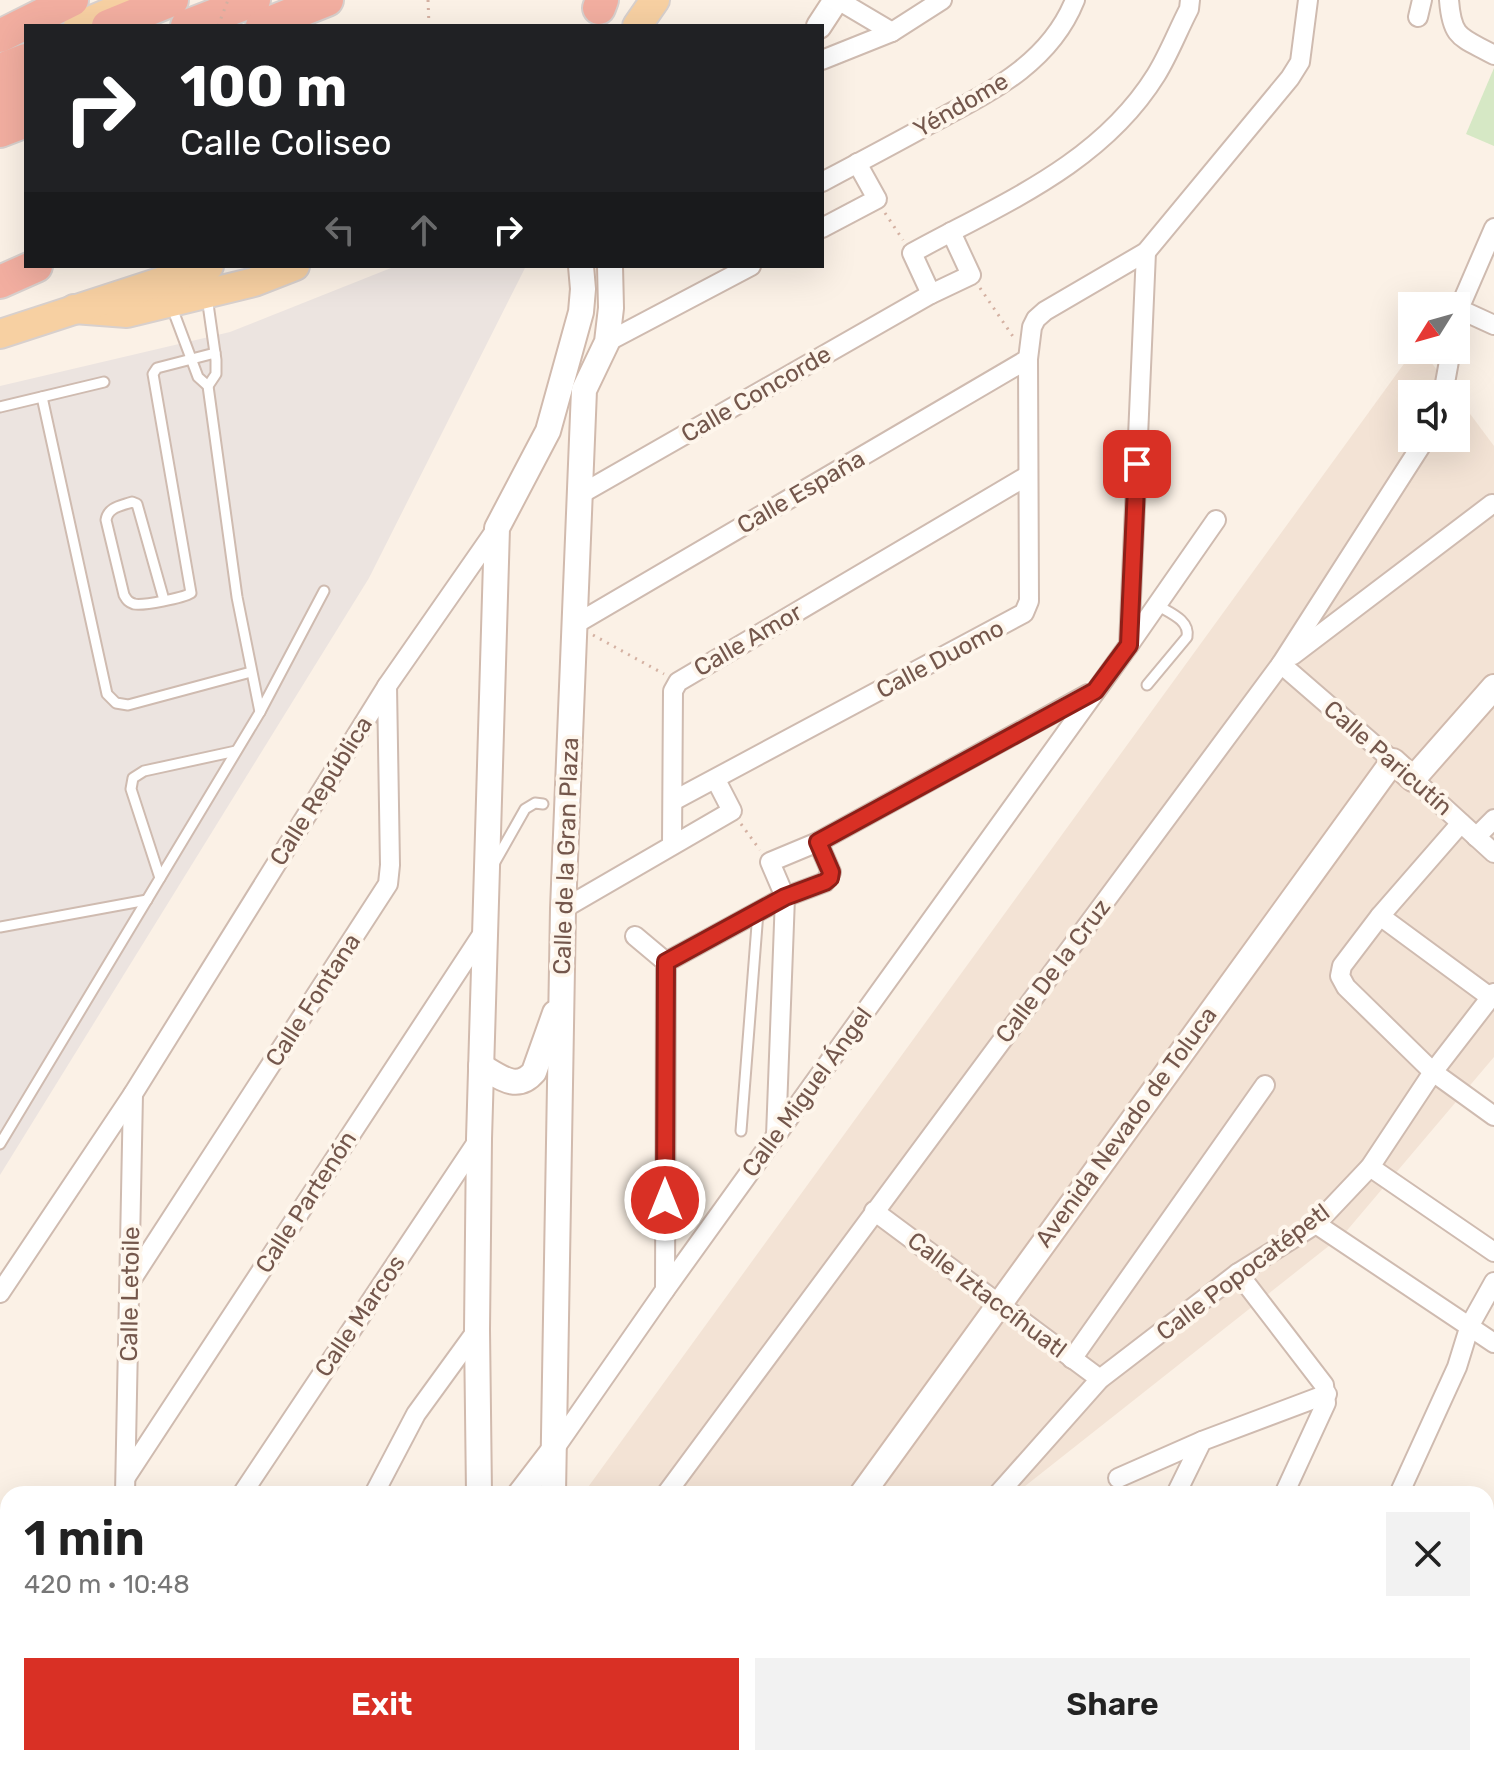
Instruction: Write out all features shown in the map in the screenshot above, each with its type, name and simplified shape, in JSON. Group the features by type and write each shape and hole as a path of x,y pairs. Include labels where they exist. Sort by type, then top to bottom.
{"highway":[{"path":"0,13 22,0"},
{"path":"0,36 72,0"},
{"path":"113,24 172,0"},
{"path":"192,24 254,0"},
{"path":"256,24 265,0"},
{"path":"267,24 327,0"},
{"path":"0,70 24,61"},
{"path":"0,98 24,89"},
{"path":"0,131 24,122"},
{"path":"0,282 32,268"}],"main road":[{"path":"83,24 138,0"},
{"path":"638,24 655,0"},
{"path":"0,57 24,49"},
{"path":"0,334 203,268"},
{"path":"74,309 127,313 254,282 290,268"}],"street":[{"path":"820,24 837,0 892,32"},
{"path":"824,59 892,32 942,0"},
{"name":"Yéndome","path":"824,181 1005,84 1039,54 1068,17 1075,0"},
{"path":"951,232 971,275 931,294 912,253 951,232 1021,197 1058,174 1093,146 1127,113 1156,74 1189,9 1190,0"},
{"path":"1129,645 1146,252 1290,78 1300,62 1308,0"},
{"path":"1449,0 1451,22 1458,36 1494,55"},
{"path":"824,221 877,199 857,163"},
{"path":"1468,292 1494,228"},
{"name":"Calle Duomo","path":"673,801 1024,613 1029,601 1028,359 1032,327 1045,311 1146,252"},
{"name":"Calle República","path":"0,1293 133,1094 387,686 497,528 548,431 581,312 581,268"},
{"name":"Calle de la Gran Plaza","path":"553,1486 563,909 584,390 607,342 611,308 610,268"},
{"path":"607,342 747,268"},
{"name":"Calle Concorde","path":"581,494 931,294"},
{"path":"1470,320 1494,325"},
{"name":"Calle España","path":"574,625 1028,359"},
{"name":"Calle De la Cruz","path":"672,1486 1281,664 1417,452"},
{"name":"Calle Amor","path":"672,845 673,691 678,682 1027,476"},
{"path":"1281,664 1492,504"},
{"name":"Calle Miguel Ángel","path":"526,1486 1216,520"},
{"path":"479,1486 479,1139 497,528"},
{"name":"Calle Paricutín","path":"1281,664 1494,853"},
{"name":"Calle Fontana","path":"130,1282 388,884 387,686"},
{"path":"1413,779 1494,687"},
{"path":"776,1136 785,897 770,862 818,842 1095,691"},
{"name":"Avenida Nevado de Toluca","path":"868,1486 1393,761"},
{"path":"563,909 732,811 716,780"},
{"path":"1476,837 1494,819"},
{"path":"1461,823 1380,916 1342,966 1340,976 1346,987 1433,1072 1494,1116"},
{"path":"666,962 785,897 830,878 831,872 818,842"},
{"path":"1380,916 1492,995"},
{"name":"Calle Partenón","path":"126,1485 486,928"},
{"path":"635,936 666,962"},
{"path":"665,1290 666,962"},
{"path":"481,1066 511,1083 529,1078 534,1072 562,992"},
{"name":"Calle Popocatépetl","path":"1005,1486 1100,1379 1238,1273 1316,1224 1370,1167 1433,1072 1492,995"},
{"path":"1072,1359 1265,1085"},
{"name":"Calle Letoile","path":"126,1485 133,1094"},
{"name":"Calle Marcos","path":"247,1486 479,1139"},
{"path":"1370,1167 1494,1252"},
{"name":"Calle Iztaccíhuatl","path":"874,1211 1100,1379"},
{"path":"1316,1224 1494,1343"},
{"path":"1238,1273 1324,1385 1327,1394 1326,1403 1288,1486"},
{"path":"1403,1486 1457,1367 1470,1325 1494,1282"},
{"path":"378,1486 416,1414 477,1330"},
{"path":"1118,1478 1202,1441 1327,1394"},
{"path":"1180,1486 1202,1441"}],"lane":[{"path":"207,294 216,374 208,386"},
{"path":"171,304 198,377 208,386 237,597 260,712"},
{"path":"164,600 137,504 132,502 107,513 106,520 128,601 135,604 187,597 191,589 154,370 215,353"},
{"path":"0,407 104,382"},
{"path":"42,397 107,694 116,703 128,705 251,672"},
{"path":"0,1144 260,712 324,591"},
{"path":"1147,685 1187,637 1188,629 1185,623 1157,605"},
{"path":"160,878 131,789 133,778 144,771 236,751"},
{"path":"488,875 525,809 531,804 543,804"},
{"path":"0,927 147,900"},
{"path":"741,1131 758,912"}],"path":[{"path":"219,24 228,0"},
{"path":"428,0 429,24"},
{"path":"877,199 912,253"},
{"path":"971,275 1028,359"},
{"path":"574,625 678,682"},
{"path":"732,811 770,862"}],"shaded area":[{"path":"391,268 525,268 369,578 0,1175 0,386 230,332"},
{"path":"1404,364 1432,364 1444,380 1398,380 1398,452 1470,452 1470,414 1494,446 1494,1057 1344,1234 1025,1486 589,1486"}],"green space":[{"path":"1494,68 1494,146 1466,134"}],"route":[{"path":"665,1200 666,962 785,897 825,882 831,872 818,842 1095,691 1129,645 1137,464"}]}
